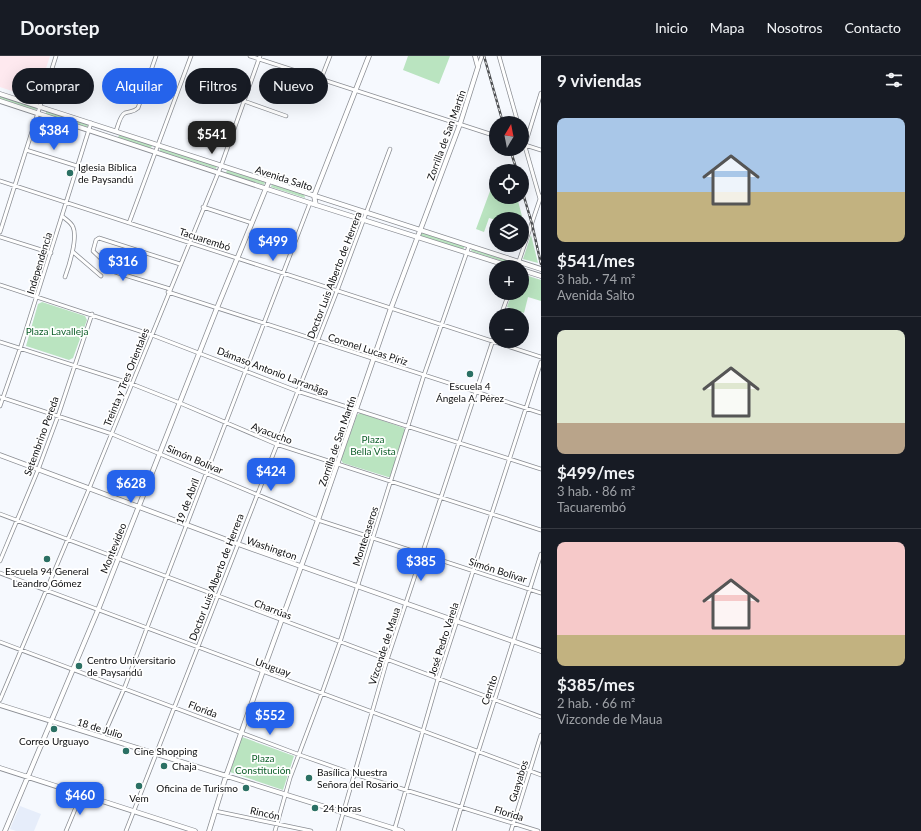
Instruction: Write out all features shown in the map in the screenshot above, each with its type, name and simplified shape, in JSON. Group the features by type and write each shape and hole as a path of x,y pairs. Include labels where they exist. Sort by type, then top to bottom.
{"street":[{"path":"0,232 56,56"},
{"path":"112,137 122,116 125,113 133,112 138,108 156,56"},
{"path":"129,223 191,56"},
{"path":"250,56 288,68"},
{"path":"325,68 330,56"},
{"path":"316,205 314,196 370,56"},
{"path":"475,56 478,67"},
{"path":"499,56 516,116"},
{"name":"Treinta y Tres Orientales","path":"251,81 259,58"},
{"name":"Zorrilla de San Martín","path":"208,831 241,733 357,410 391,308 460,124 481,58"},
{"path":"328,81 489,134"},
{"path":"529,127 541,93"},
{"name":"Avenida Salto","path":"0,94 307,194 367,212 469,246 505,260"},
{"name":"Avenida Salto","path":"0,101 156,151 316,205 491,260"},
{"name":"Treinta y Tres Orientales","path":"0,700 112,434 203,207 221,166 243,104"},
{"path":"251,104 286,116"},
{"name":"Independencia","path":"0,406 1,398 20,349 51,253 91,123"},
{"path":"529,146 541,150"},
{"name":"Doctor Luis Alberto de Herrera","path":"126,831 157,755 276,444 337,291 390,149"},
{"path":"26,150 77,166"},
{"path":"520,260 540,206 541,198 527,156"},
{"name":"Tacuarembó","path":"0,181 489,340"},
{"name":"Montevideo","path":"4,831 52,722 98,610 217,308 269,181"},
{"path":"307,194 310,203"},
{"name":"19 de Abril","path":"103,737 148,628 310,203"},
{"path":"338,211 341,204"},
{"path":"203,207 252,223"},
{"path":"62,216 74,229 73,252 65,277"},
{"path":"0,237 51,253"},
{"name":"Coronel Lucas Píriz","path":"180,264 99,238 96,240 93,251 112,270 169,291 264,324 541,413"},
{"name":"Montecaseros","path":"275,831 295,764 300,755 340,642 409,427 424,375 469,246"},
{"path":"73,252 101,276"},
{"name":"Avenida Salto","path":"529,267 541,269"},
{"path":"529,272 541,276"},
{"name":"Dámaso Antonio Larranãga","path":"0,285 92,314 200,352 297,391 541,469"},
{"name":"Setembrino Pereda","path":"0,561 38,470 58,416 92,314"},
{"name":"Ayacucho","path":"0,342 132,384 276,444 541,530"},
{"name":"Vizconde de Maua","path":"338,831 387,660 491,348"},
{"name":"Tacuarembó","path":"514,348 541,357"},
{"name":"José Pedro Varela","path":"394,830 438,679 541,362"},
{"name":"Simón Bolívar","path":"1,398 112,434 318,520 541,593"},
{"name":"Washington","path":"0,455 301,567 541,651"},
{"name":"Charrúas","path":"0,514 541,718"},
{"name":"Cerrito","path":"454,831 541,554"},
{"name":"Uruguay","path":"0,573 541,775"},
{"name":"Florida","path":"0,642 354,774 538,831"},
{"name":"18 de Julio","path":"0,705 394,830 402,831"},
{"name":"Guayabos","path":"511,831 541,735"},
{"path":"0,768 194,831"},
{"path":"66,831 81,795"},
{"name":"Rincón","path":"215,811 310,831"},
{"path":"0,830 4,831"}],"shaded area":[{"path":"0,56 50,56 46,68 12,68 12,91 0,87"},
{"path":"20,806 41,814 34,831 16,831 10,829"}],"green space":[{"path":"408,56 450,56 439,84 403,70"},
{"path":"0,96 12,100 12,103 0,100"},
{"path":"14,104 26,104 36,107 36,110"},
{"path":"47,111 87,124 88,126 86,128 46,115"},
{"path":"119,135 151,145 152,147 150,148 118,138"},
{"path":"160,148 217,166 216,169 160,151"},
{"path":"227,170 265,182 264,185 226,173"},
{"path":"272,184 304,194 305,198 271,187"},
{"path":"489,194 489,204 519,204 521,212 489,212 489,218 484,232 476,229"},
{"path":"421,232 465,246 463,250 420,236"},
{"path":"531,235 538,263 523,259 525,252 529,252 529,241"},
{"path":"472,249 508,260 499,260 471,251"},
{"path":"529,276 541,280 541,301 529,297"},
{"path":"510,300 527,300 525,308 507,307"},
{"name":"Plaza Lavalleja","path":"42,302 85,316 87,320 73,358 69,360 26,346 38,304"},
{"name":"Plaza Bella Vista","path":"360,413 404,428 405,430 390,477 343,463 341,460 357,415"},
{"name":"Plaza Constitución","path":"242,737 294,756 283,790 230,772"}],"railway":[{"path":"484,56 501,116"},
{"path":"512,156 515,164"},
{"path":"526,204 541,264"}],"place":[{"name":"Iglesia Bíblica de Paysandú","path":"70,173"},
{"name":"Escuela 4 Ángela A. Pérez","path":"470,374"},
{"name":"Escuela 94 General Leandro Gómez","path":"47,559"},
{"name":"Centro Universitario de Paysandú","path":"79,666"},
{"name":"Correo Urguayo","path":"54,729"},
{"name":"Cine Shopping","path":"126,751"},
{"name":"Chaja","path":"164,766"},
{"name":"Basílica Nuestra Señora del Rosario","path":"309,778"},
{"name":"Vem","path":"139,786"},
{"name":"Oficina de Turismo","path":"246,788"},
{"name":"24 horas","path":"315,808"}]}
